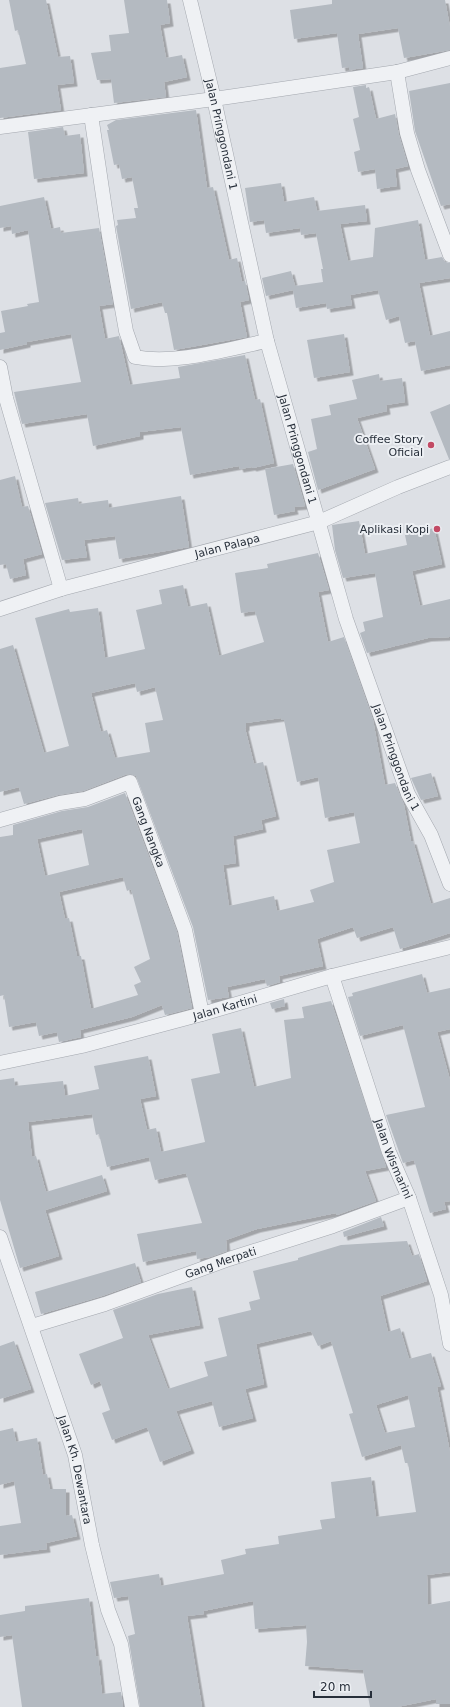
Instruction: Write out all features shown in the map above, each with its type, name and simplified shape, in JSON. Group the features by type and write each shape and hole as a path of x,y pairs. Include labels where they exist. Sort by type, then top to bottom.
{"street":[{"name":"Jalan Pringgondani 1","path":"190,0 214,99 267,341 346,619 408,794 431,835 450,884"},
{"path":"0,127 214,99 397,72 450,58"},
{"path":"397,72 407,133 418,170 450,255"},
{"path":"91,115 109,236 126,331 135,357 149,360 175,358 267,341"},
{"path":"0,367 8,406 61,589"},
{"name":"Jalan Palapa","path":"0,609 61,589 319,522 398,487 450,467"},
{"name":"Gang Nangka","path":"0,820 60,803 85,799 130,782 185,930 202,1014"},
{"name":"Jalan Kartini","path":"0,1063 82,1046 202,1014 332,976 450,947"},
{"name":"Jalan Wismarini","path":"332,976 390,1152 409,1198 441,1295 450,1344"},
{"name":"Gang Merpati","path":"32,1326 105,1304 229,1259 333,1226 409,1198"},
{"name":"Jalan Kh. Dewantara","path":"0,1237 32,1326 45,1370 75,1455 92,1545 108,1610 121,1644 132,1707"}],"building":[{"path":"9,0 46,0 58,57 70,56 74,83 57,85 61,110 0,118 0,68 26,64 18,30 15,31"},
{"path":"124,0 167,0 170,23 160,25 166,58 182,55 187,77 164,82 166,97 114,103 111,79 97,80 91,53 111,51 109,35 129,33"},
{"path":"332,0 445,0 450,27 450,50 404,58 398,28 358,34 363,68 349,70 349,67 342,68 337,33 294,39 290,10 332,4"},
{"path":"450,83 450,204 441,206 415,131 409,91"},
{"path":"366,85 366,88 369,87 376,119 395,114 399,135 408,166 395,169 397,186 377,189 375,169 358,172 354,152 360,150 353,119 359,117 353,87"},
{"path":"196,110 207,188 213,187 229,260 237,258 242,282 245,281 249,300 240,302 247,337 174,350 167,313 165,313 162,302 131,309 116,226 118,225 117,220 136,218 134,208 138,208 132,177 122,179 119,164 114,165 107,125 116,120"},
{"path":"63,127 65,136 80,134 84,173 34,179 28,132"},
{"path":"281,183 284,202 314,197 317,211 365,205 367,221 340,224 348,261 373,257 375,228 418,220 425,260 442,257 445,262 450,263 450,278 419,283 430,336 450,331 450,365 421,371 415,341 405,343 399,316 386,320 378,290 350,295 352,305 327,309 326,303 296,308 293,290 266,296 262,278 291,271 295,286 323,282 321,269 323,269 316,233 301,235 300,228 266,233 264,220 250,222 245,188"},
{"path":"44,197 51,229 60,227 61,233 99,228 113,304 99,306 105,339 119,336 130,385 180,378 178,367 245,355 255,400 260,399 274,463 253,468 240,469 239,466 190,475 181,427 140,432 140,436 93,446 87,414 22,424 14,392 81,382 71,334 27,342 27,344 0,350 0,333 5,332 1,311 28,306 27,304 39,302 28,230 12,234 11,226 0,228 0,206"},
{"path":"344,334 350,372 314,378 307,340"},
{"path":"379,374 380,381 402,378 405,402 386,405 387,411 357,418 375,469 318,490 308,452 317,449 311,419 331,415 329,405 357,399 352,380"},
{"path":"450,404 450,459 449,459 430,412"},
{"path":"293,464 305,506 294,507 295,511 274,515 265,469"},
{"path":"15,476 22,507 28,506 42,554 23,559 26,575 10,579 6,564 0,565 0,480"},
{"path":"181,496 189,547 119,559 115,536 84,540 87,557 62,560 45,503 78,498 79,504 108,500 109,508"},
{"path":"359,521 365,554 407,545 405,535 434,528 442,564 412,571 420,606 450,599 450,637 428,638 367,653 360,633 365,631 363,622 383,617 375,573 343,578 335,550 332,525"},
{"path":"318,553 329,590 318,592 328,642 344,637 373,720 385,785 395,783 404,805 411,841 413,841 431,904 450,898 450,933 400,949 393,927 357,938 353,927 317,939 323,966 279,976 280,982 267,986 265,979 227,987 229,997 208,1000 193,927 136,776 127,774 83,791 58,795 24,804 19,787 0,792 0,649 13,645 44,753 69,746 35,618 69,609 70,612 98,608 105,658 145,649 136,610 162,604 159,590 183,585 188,607 207,603 219,656 264,642 255,611 241,613 235,573 268,568 267,564","holes":["135,683 137,692 155,687 163,720 145,723 150,752 115,758 107,730 101,732 91,693","281,718 284,720 297,782 318,777 325,818 354,812 360,843 327,850 334,882 310,890 314,902 277,911 274,896 229,906 223,865 236,863 233,836 263,829 261,820 276,816 263,762 254,764 245,728 246,723"]},
{"path":"431,773 438,796 421,800 411,778"},
{"path":"125,793 177,932 192,1008 165,1015 162,1005 132,1017 80,1030 81,1037 59,1042 57,1032 39,1036 36,1022 9,1027 4,995 0,996 0,837 13,835 13,825 62,811 88,807","holes":["82,829 89,865 45,876 37,839","123,877 127,891 131,889 150,959 134,967 141,982 134,985 138,995 91,1009 81,956 77,956 69,918 65,919 59,892"]},
{"path":"422,974 427,993 450,988 450,1029 437,1032 450,1080 450,1201 444,1202 446,1209 430,1213 414,1160 403,1163 386,1115 425,1107 403,1025 360,1036 348,997 353,996 352,993"},
{"path":"284,999 285,1006 272,1009 270,1003"},
{"path":"331,1001 386,1167 365,1171 376,1201 337,1215 336,1213 257,1229 226,1240 227,1251 210,1257 197,1259 196,1251 143,1262 137,1234 202,1223 186,1173 155,1180 149,1157 107,1167 99,1134 96,1135 92,1114 28,1122 32,1157 36,1156 46,1192 102,1175 107,1191 45,1210 59,1256 20,1268 0,1200 0,1080 14,1078 15,1086 63,1081 65,1096 99,1089 94,1066 148,1056 156,1096 140,1099 147,1130 156,1128 161,1152 205,1142 191,1079 220,1073 212,1034 241,1028 254,1087 291,1078 284,1020 304,1018 302,1007"},
{"path":"381,1217 384,1226 344,1237 343,1232"},
{"path":"407,1241 412,1256 419,1254 427,1281 380,1296 388,1332 400,1328 409,1359 431,1353 441,1386 437,1387 450,1452 450,1572 427,1575 428,1605 450,1601 450,1704 436,1704 436,1699 397,1707 370,1707 363,1670 305,1666 307,1642 306,1625 255,1629 253,1601 203,1611 204,1614 187,1616 202,1707 140,1707 128,1636 135,1634 128,1596 114,1598 110,1582 159,1574 161,1586 224,1574 221,1560 246,1554 245,1549 279,1544 278,1536 322,1529 320,1520 335,1518 331,1482 371,1477 376,1517 416,1512 408,1463 405,1463 401,1445 362,1457 349,1414 353,1413 331,1341 318,1346 311,1331 256,1344 264,1384 245,1389 253,1418 219,1427 212,1401 176,1411 191,1450 160,1462 147,1427 112,1440 102,1413 110,1410 100,1381 91,1385 79,1354 123,1338 113,1310 158,1294 192,1287 200,1325 148,1335 168,1389 208,1376 204,1362 227,1356 218,1318 251,1310 249,1302 260,1299 253,1271 298,1260 298,1258 341,1245","holes":["408,1395 415,1427 385,1433 376,1405"]},
{"path":"135,1263 141,1282 102,1296 41,1314 35,1292"},
{"path":"14,1341 31,1389 0,1399 0,1346"},
{"path":"13,1428 16,1442 37,1438 43,1475 47,1474 50,1489 66,1489 66,1516 72,1515 77,1536 46,1543 47,1549 0,1555 0,1526 21,1523 14,1481 0,1485 0,1431"},
{"path":"89,1598 102,1694 121,1692 123,1707 22,1707 12,1635 0,1637 0,1615 25,1611 25,1606"}],"place":[{"name":"Coffee Story Oficial","path":"431,445"},
{"name":"Aplikasi Kopi","path":"437,529"}]}
